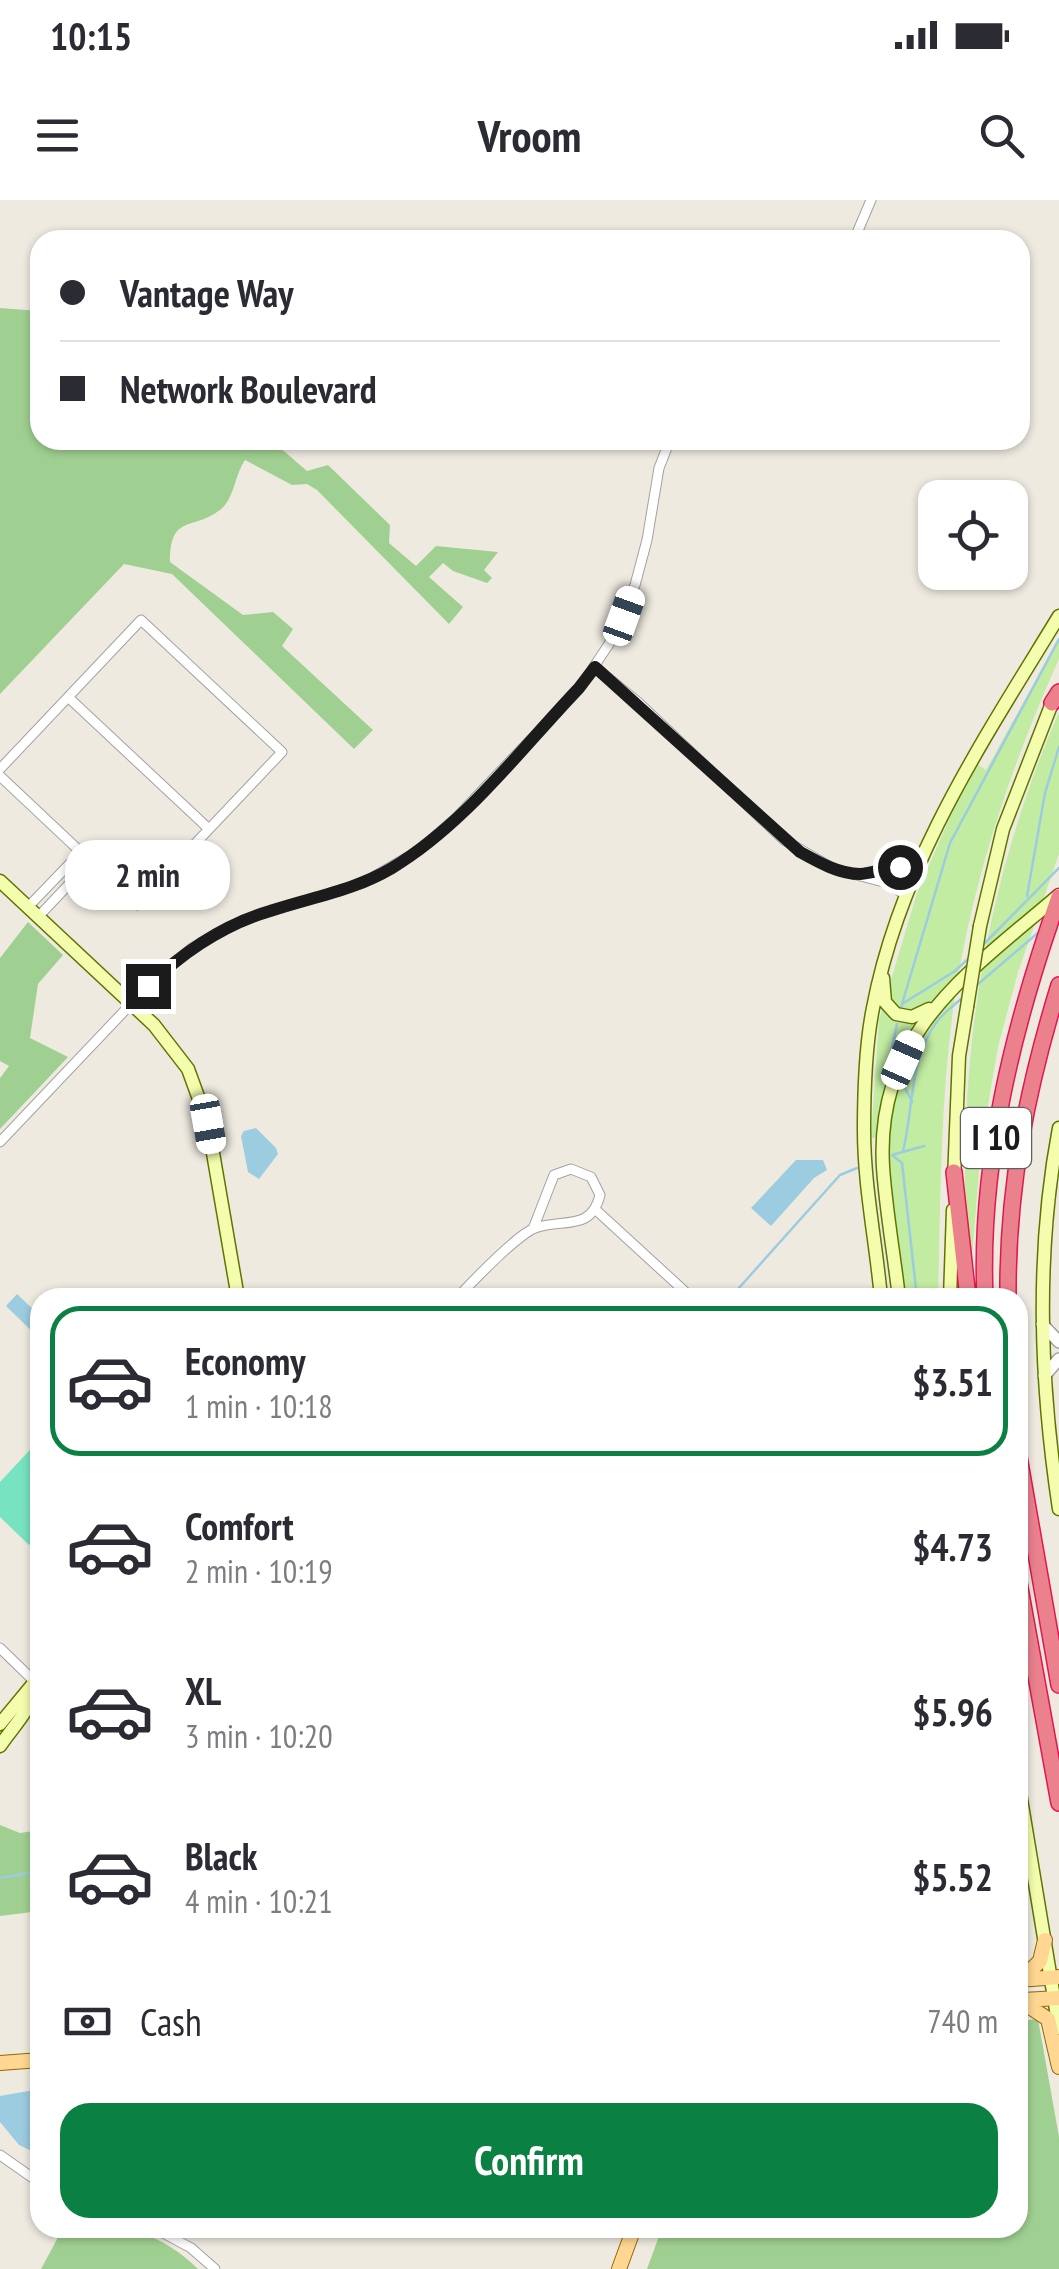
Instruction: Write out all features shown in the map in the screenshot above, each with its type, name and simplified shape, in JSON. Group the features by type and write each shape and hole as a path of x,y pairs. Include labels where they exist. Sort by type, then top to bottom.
{"highway":[{"name":"I 10","path":"986,1288 992,1166 1012,1050 1029,982 1059,896"},
{"name":"I 10","path":"1008,1288 1020,1130 1033,1070 1059,985"},
{"path":"954,1172 967,1288"},
{"path":"1028,1508 1059,1684"},
{"path":"1028,1634 1059,1803"},
{"path":"1028,1658 1038,1692"}],"main road":[{"path":"880,1288 864,1134 872,1010 882,966 907,896 952,793 1059,616"},
{"path":"950,1288 959,1056 980,926 1003,828 1057,694"},
{"path":"0,881 178,1053 196,1087 208,1124 237,1288"},
{"path":"882,966 885,1002 896,1014 912,1017 934,1006 1059,896"},
{"path":"898,1288 883,1166 884,1130 891,1086 914,1036 934,1006"},
{"path":"1059,1128 1046,1230 1042,1324 1059,1509"},
{"path":"0,1724 30,1690"},
{"path":"0,1749 30,1702"},
{"path":"0,1749 30,1710"},
{"path":"1028,1842 1044,1940 1055,1977 1059,2028"},
{"path":"1044,1940 1059,1951"},
{"path":"1028,1972 1040,1960 1044,1940"},
{"path":"1028,1979 1055,1977"},
{"path":"1028,1999 1056,1998"},
{"path":"1028,2006 1048,2018 1059,2067"},
{"path":"2,2061 30,2060"},
{"path":"619,2269 630,2238"}],"street":[{"path":"858,230 871,200"},
{"path":"0,1142 169,966 217,933 271,910 328,897 363,883 418,851 455,819 595,667 624,616 636,585 657,476 666,450"},
{"path":"141,620 282,752 137,905 0,773 68,697 141,620"},
{"path":"595,667 639,703 784,840 834,869 887,882 907,896"},
{"path":"68,697 209,829"},
{"path":"33,912 80,852"},
{"path":"862,874 922,859"},
{"path":"33,912 91,861"},
{"path":"58,876 68,884"},
{"path":"468,1288 533,1228 548,1186 562,1170 583,1171 591,1177 600,1194 596,1210 581,1220 533,1228"},
{"path":"596,1210 681,1288"},
{"path":"1042,1324 1059,1342"},
{"path":"1044,1376 1059,1359"},
{"path":"0,1648 30,1674"},
{"path":"0,2155 30,2175"},
{"path":"172,2238 191,2248 214,2269"}],"green space":[{"path":"0,308 30,310 30,450 283,450 307,471 328,465 390,525 389,543 416,566 436,546 498,552 484,570 492,578 487,583 453,571 443,563 429,577 463,607 449,624 317,490 307,484 292,485 245,460 225,506 178,530 170,562 243,615 273,612 293,629 282,646 373,730 354,749 172,574 124,564 0,694"},
{"path":"1059,638 1059,659 990,842 962,956 949,1040 938,1288 903,1288 886,1138 871,1138 879,1020 917,893 960,794 977,764 986,770"},
{"path":"1059,712 1059,854 1018,972 998,1047 981,1146 972,1257 968,1256 965,1186 966,1116 980,978 1011,843"},
{"path":"28,922 63,955 38,984 30,1038 68,1057 0,1129 0,1078 9,1066 0,1061 0,958"},
{"path":"30,1450 29,1545 0,1517 0,1482"},
{"path":"0,1825 20,1833 30,1832 30,1912 0,1916"},
{"path":"1038,2019 1059,2137 1059,2269 647,2269 658,2238 1028,2238 1028,2020"},
{"path":"58,2238 153,2238 198,2269 41,2269"}],"water":[{"path":"256,1128 278,1154 259,1179 248,1172 241,1136"},
{"path":"796,1160 823,1160 827,1170 814,1178 771,1226 751,1208"},
{"path":"17,1294 30,1306 30,1329 6,1306"},
{"path":"30,2091 30,2150 19,2145 0,2122 0,2096"}],"waterway":[{"path":"902,1004 950,843 1059,639"},
{"path":"1027,896 1045,793 1059,747"},
{"path":"983,945 1059,868"},
{"path":"977,985 1039,932"},
{"path":"901,1008 970,957"},
{"path":"903,1151 922,1049 939,1019 963,997"},
{"path":"893,1063 890,1056 897,1024"},
{"path":"902,1081 912,1102"},
{"path":"892,1155 924,1146"},
{"path":"892,1155 902,1163 916,1288"},
{"path":"739,1288 840,1175 857,1168"},
{"path":"0,1878 30,1873"}],"route":[{"path":"148,986 192,948 243,920 328,897 363,883 418,851 455,819 595,667 800,852 834,869 852,873 900,867"}]}
